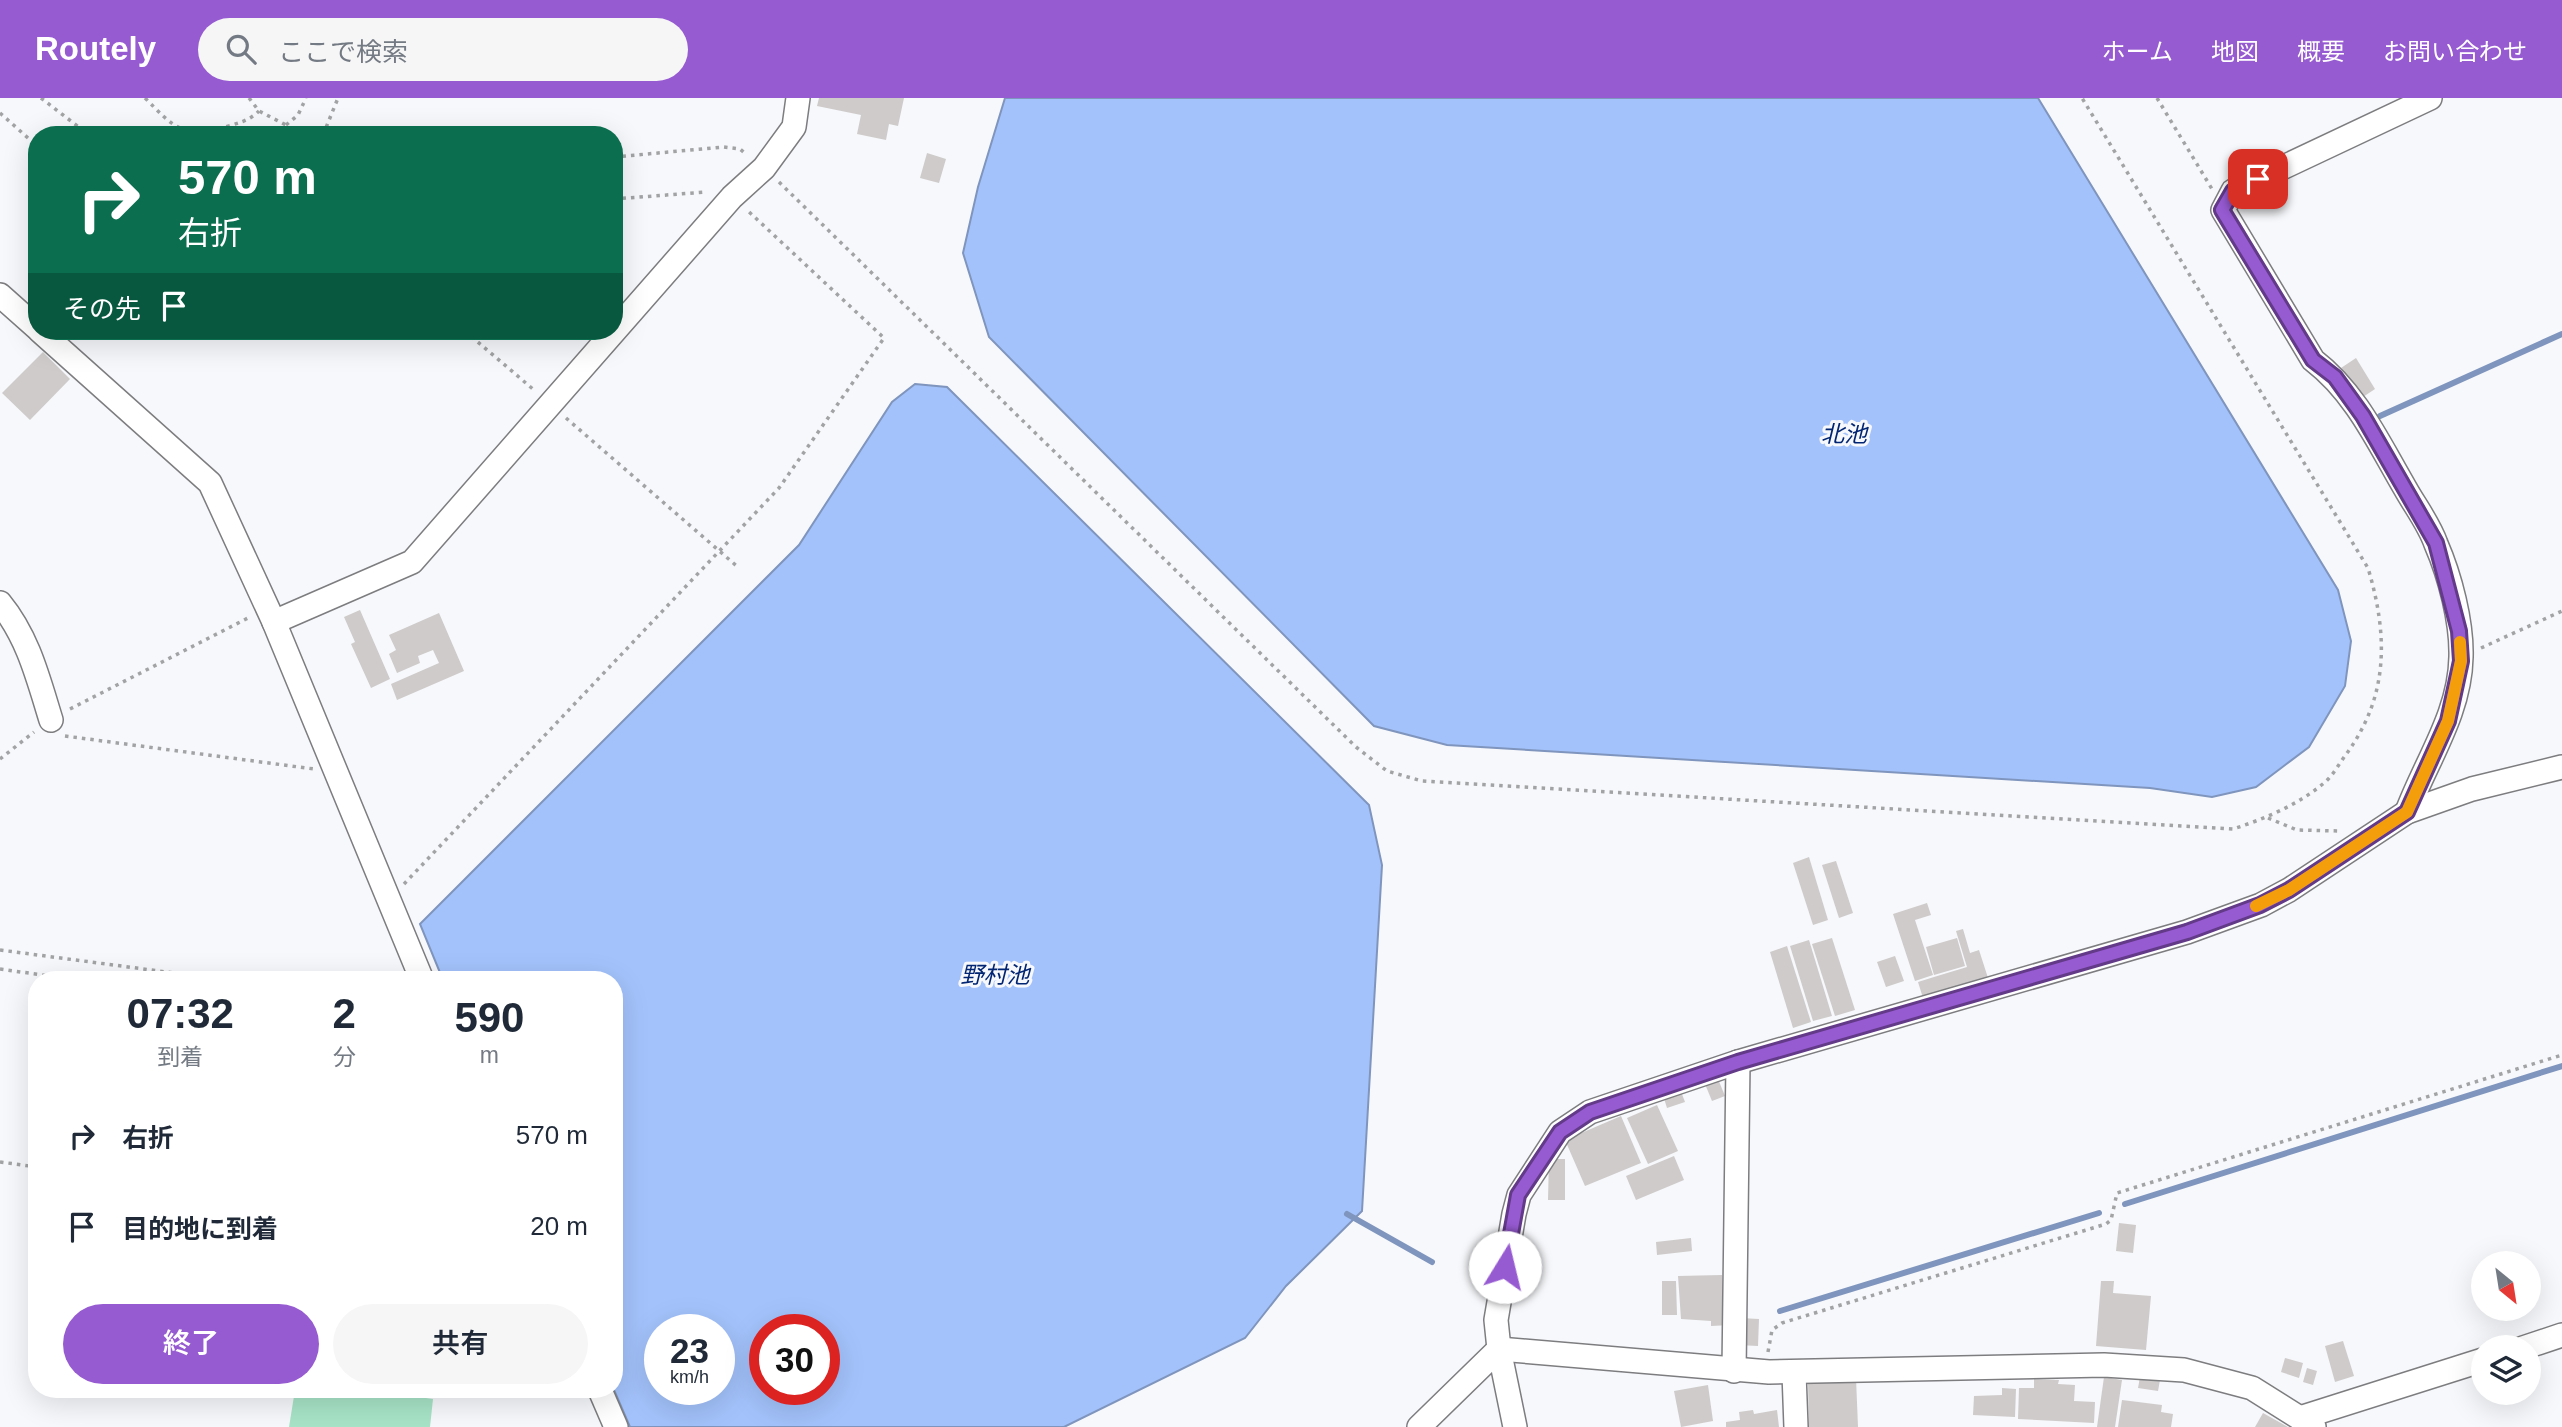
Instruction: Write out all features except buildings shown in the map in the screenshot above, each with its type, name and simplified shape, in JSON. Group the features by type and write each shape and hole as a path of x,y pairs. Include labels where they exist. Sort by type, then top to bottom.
{"street":[{"path":"623,324 732,197 764,168 794,128 798,98"},
{"path":"2407,812 2448,721 2461,657 2451,593 2436,543 2363,416 2335,377 2313,360 2222,210 2233,191 2430,98"},
{"path":"0,295 28,320"},
{"path":"50,340 210,483 271,615 418,971"},
{"path":"271,615 412,562 609,340"},
{"path":"0,603 17,624 33,662 51,720"},
{"path":"1515,1427 1499,1349 1496,1320 1518,1195 1560,1132 1590,1112 1738,1062 2199,927 2260,905 2289,890 2407,812 2472,789 2562,767"},
{"path":"1734,1371 1738,1062"},
{"path":"2541,1342 2562,1335"},
{"path":"1419,1427 1499,1349 1734,1371 1794,1373 2104,1365 2184,1370 2252,1388 2307,1422 2471,1364"},
{"path":"1794,1373 1796,1427"},
{"path":"603,1398 616,1427"}],"path":[{"path":"41,98 77,126"},
{"path":"145,98 174,126"},
{"path":"249,98 259,111 286,125 298,115 306,98"},
{"path":"327,126 338,98"},
{"path":"623,157 724,147 740,149 764,168 1356,747 1387,771 1422,781 2233,829 2267,818 2326,783 2365,728 2377,688 2383,643 2376,595 2368,568 2082,98"},
{"path":"2157,98 2212,190 2226,200"},
{"path":"226,126 250,119 259,111"},
{"path":"0,113 28,138"},
{"path":"388,898 722,551 779,488 884,338 732,197 718,192 623,198"},
{"path":"475,340 740,568"},
{"path":"2461,657 2562,611"},
{"path":"0,759 51,720 271,615"},
{"path":"51,720 57,734 335,772"},
{"path":"2267,818 2297,830 2376,830"},
{"path":"0,950 159,971"},
{"path":"0,969 28,973"},
{"path":"1769,1372 1768,1339 1772,1330 1782,1323 2106,1224 2111,1220 2117,1193 2562,1055"},
{"path":"0,1162 28,1166"}],"green space":[{"path":"294,1398 433,1399 430,1427 289,1427"}],"water":[{"name":"北池","path":"1005,98 2038,98 2338,590 2351,641 2345,686 2309,747 2256,787 2212,797 2150,788 1447,745 1374,726 989,337 963,253 978,187"},
{"name":"野村池","path":"915,384 947,387 1369,805 1382,865 1362,1211 1286,1286 1245,1338 1064,1427 630,1427 617,1398 623,1398 623,971 439,971 420,924 799,545 892,402"}],"waterway":[{"path":"2380,416 2562,334"},
{"path":"2125,1204 2562,1066"},
{"path":"1780,1311 2099,1213"},
{"path":"1347,1214 1432,1262"}],"slow traffic":[{"path":"2256,906 2289,890 2332,859 2407,812 2448,721 2461,661 2460,642"}],"route":[{"path":"1505,1267 1518,1195 1560,1132 1590,1112 1738,1062 1870,1026 2187,932 2260,905 2289,890 2332,859 2407,812 2448,721 2461,661 2459,631 2448,580 2436,543 2363,416 2335,377 2313,360 2222,210 2233,191 2258,179"}]}
